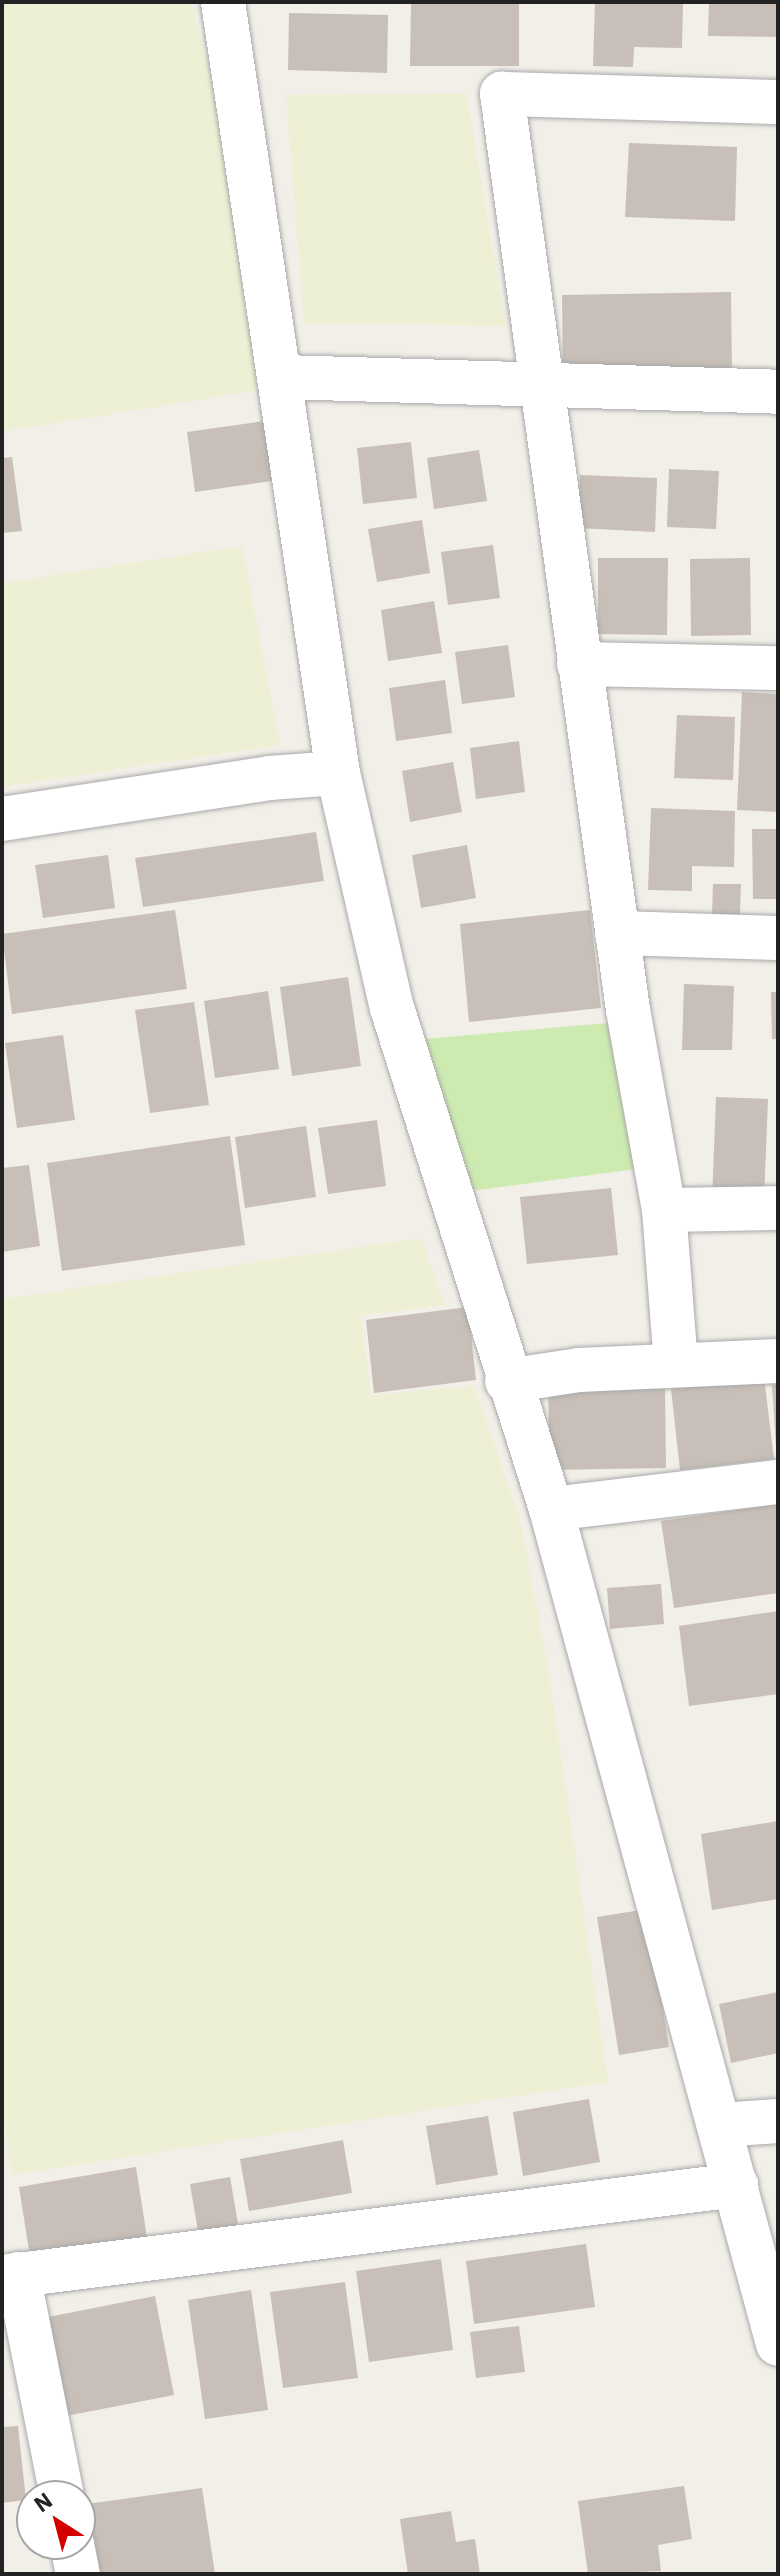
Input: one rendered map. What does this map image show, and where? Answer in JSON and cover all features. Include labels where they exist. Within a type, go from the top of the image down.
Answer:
[{"type":"street","points":[[223,2],[282,377],[338,773],[392,1008],[507,1381],[551,1509],[721,2125],[778,2344]]},
{"type":"street","points":[[676,1365],[664,1210],[617,933],[502,94],[778,102]]},
{"type":"street","points":[[282,377],[778,392]]},
{"type":"street","points":[[579,664],[778,668]]},
{"type":"street","points":[[2,819],[269,778],[338,773]]},
{"type":"street","points":[[617,933],[778,938]]},
{"type":"street","points":[[664,1210],[778,1208]]},
{"type":"street","points":[[507,1381],[676,1365],[778,1361]]},
{"type":"street","points":[[551,1509],[778,1482]]},
{"type":"street","points":[[721,2125],[778,2121]]},
{"type":"street","points":[[58,2480],[10,2275],[736,2185]]},
{"type":"green space","points":[[2,2],[191,2],[238,175],[259,390],[2,432]]},
{"type":"green space","points":[[466,93],[506,326],[304,323],[286,95]]},
{"type":"green space","points":[[242,546],[280,745],[2,787],[2,583]]},
{"type":"green space","points":[[619,1022],[644,1168],[471,1191],[423,1039]]},
{"type":"green space","points":[[421,1238],[445,1305],[361,1315],[371,1395],[474,1386],[521,1522],[549,1673],[608,2082],[12,2175],[2,2105],[2,1299]]},
{"type":"building","points":[[411,2],[519,2],[519,66],[410,66]]},
{"type":"building","points":[[595,2],[683,2],[682,48],[634,47],[633,67],[593,66]]},
{"type":"building","points":[[709,2],[778,2],[778,37],[708,36]]},
{"type":"building","points":[[289,13],[388,15],[387,73],[288,70]]},
{"type":"building","points":[[629,143],[737,147],[735,221],[625,217]]},
{"type":"building","points":[[731,292],[732,376],[563,379],[562,295]]},
{"type":"building","points":[[271,420],[279,480],[195,492],[187,432]]},
{"type":"building","points":[[411,442],[417,498],[363,504],[357,448]]},
{"type":"building","points":[[479,450],[487,501],[434,509],[427,458]]},
{"type":"building","points":[[12,457],[22,531],[2,533],[2,458]]},
{"type":"building","points":[[669,469],[719,471],[716,529],[667,527]]},
{"type":"building","points":[[580,475],[657,478],[655,532],[578,528]]},
{"type":"building","points":[[422,520],[430,573],[377,582],[368,529]]},
{"type":"building","points":[[493,545],[500,598],[448,605],[441,552]]},
{"type":"building","points":[[598,558],[668,558],[667,635],[598,634]]},
{"type":"building","points":[[750,558],[751,635],[691,636],[690,559]]},
{"type":"building","points":[[434,601],[442,653],[388,661],[381,610]]},
{"type":"building","points":[[508,645],[515,697],[462,704],[455,652]]},
{"type":"building","points":[[445,680],[452,733],[396,741],[389,688]]},
{"type":"building","points":[[742,692],[778,694],[778,812],[737,810]]},
{"type":"building","points":[[677,715],[735,717],[733,780],[674,778]]},
{"type":"building","points":[[519,741],[525,792],[476,799],[470,748]]},
{"type":"building","points":[[453,762],[462,812],[410,822],[402,771]]},
{"type":"building","points":[[651,808],[735,811],[734,867],[692,866],[692,891],[648,890]]},
{"type":"building","points":[[752,829],[778,829],[778,899],[753,899]]},
{"type":"building","points":[[316,832],[324,881],[143,907],[135,858]]},
{"type":"building","points":[[467,845],[476,898],[421,908],[412,855]]},
{"type":"building","points":[[108,855],[115,908],[43,918],[35,865]]},
{"type":"building","points":[[713,884],[741,884],[740,915],[712,914]]},
{"type":"building","points":[[175,910],[187,989],[12,1014],[2,934]]},
{"type":"building","points":[[590,910],[601,1008],[469,1022],[460,924]]},
{"type":"building","points":[[348,977],[361,1066],[292,1076],[280,987]]},
{"type":"building","points":[[684,984],[734,986],[732,1050],[682,1050]]},
{"type":"building","points":[[268,991],[279,1069],[215,1078],[204,1001]]},
{"type":"building","points":[[771,992],[778,992],[778,1039],[772,1039]]},
{"type":"building","points":[[194,1002],[209,1105],[150,1113],[135,1010]]},
{"type":"building","points":[[63,1035],[75,1120],[17,1128],[5,1043]]},
{"type":"building","points":[[716,1097],[768,1099],[764,1201],[712,1200]]},
{"type":"building","points":[[377,1120],[386,1186],[328,1194],[318,1128]]},
{"type":"building","points":[[306,1126],[316,1197],[245,1208],[235,1137]]},
{"type":"building","points":[[230,1136],[245,1245],[62,1271],[47,1163]]},
{"type":"building","points":[[29,1165],[40,1246],[2,1252],[2,1168]]},
{"type":"building","points":[[611,1188],[618,1255],[527,1264],[520,1197]]},
{"type":"building","points":[[468,1307],[476,1380],[374,1393],[366,1320]]},
{"type":"building","points":[[763,1369],[774,1459],[680,1470],[670,1380]]},
{"type":"building","points":[[778,1384],[778,1447],[776,1447],[772,1385]]},
{"type":"building","points":[[665,1388],[666,1468],[550,1470],[548,1390]]},
{"type":"building","points":[[778,1504],[778,1593],[674,1608],[661,1521]]},
{"type":"building","points":[[661,1584],[664,1624],[610,1629],[607,1588]]},
{"type":"building","points":[[778,1611],[778,1694],[689,1706],[679,1626]]},
{"type":"building","points":[[778,1821],[778,1899],[712,1910],[701,1834]]},
{"type":"building","points":[[647,1909],[669,2047],[619,2055],[597,1917]]},
{"type":"building","points":[[778,1992],[778,2053],[731,2063],[719,2004]]},
{"type":"building","points":[[589,2099],[600,2162],[523,2176],[513,2112]]},
{"type":"building","points":[[488,2116],[498,2175],[436,2185],[426,2126]]},
{"type":"building","points":[[343,2140],[352,2193],[249,2211],[240,2159]]},
{"type":"building","points":[[136,2167],[148,2244],[31,2263],[19,2187]]},
{"type":"building","points":[[230,2177],[239,2230],[199,2237],[190,2184]]},
{"type":"building","points":[[586,2244],[595,2307],[474,2324],[466,2261]]},
{"type":"building","points":[[441,2259],[453,2350],[369,2362],[356,2271]]},
{"type":"building","points":[[345,2282],[358,2378],[283,2388],[270,2292]]},
{"type":"building","points":[[251,2290],[268,2410],[205,2419],[188,2300]]},
{"type":"building","points":[[155,2296],[174,2395],[61,2417],[43,2318]]},
{"type":"building","points":[[519,2326],[525,2372],[476,2378],[470,2332]]},
{"type":"building","points":[[18,2426],[24,2480],[16,2480],[16,2501],[2,2503],[2,2427]]},
{"type":"building","points":[[684,2486],[692,2539],[658,2545],[661,2571],[588,2574],[578,2501]]},
{"type":"building","points":[[202,2488],[215,2574],[97,2574],[96,2503]]},
{"type":"building","points":[[451,2511],[456,2542],[475,2539],[480,2574],[408,2574],[400,2519]]}]
